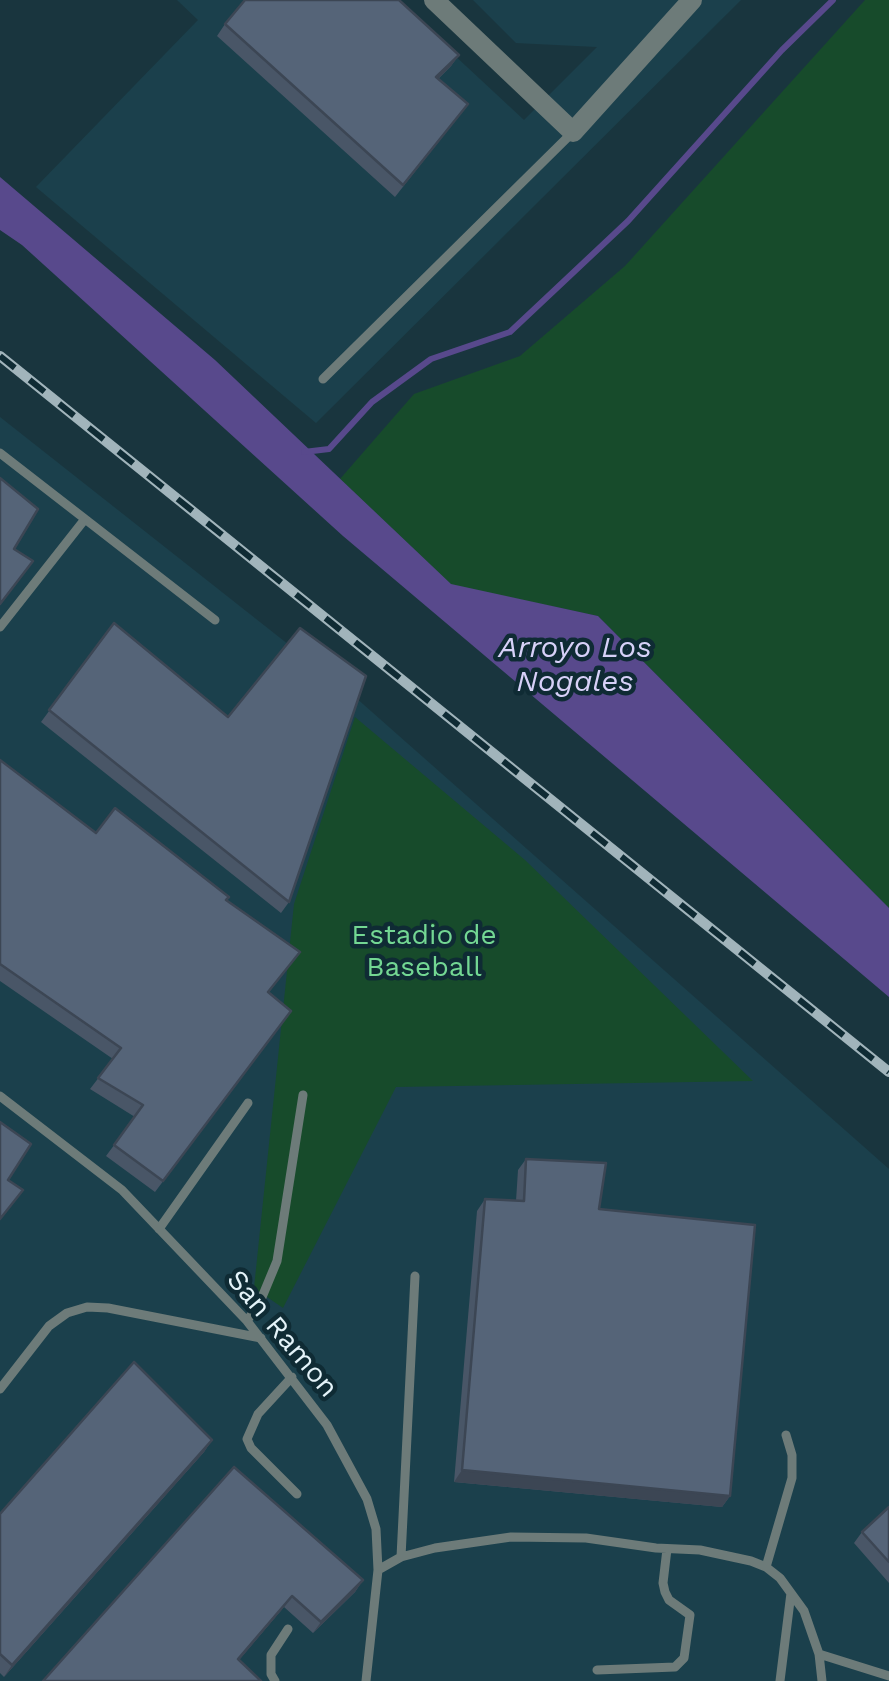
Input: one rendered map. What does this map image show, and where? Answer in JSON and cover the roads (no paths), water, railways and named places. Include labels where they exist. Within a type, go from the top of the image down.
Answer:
[{"type":"street","points":[[434,0],[574,132],[692,0]]},
{"type":"lane","points":[[323,379],[574,132]]},
{"type":"lane","points":[[0,454],[215,620]]},
{"type":"lane","points":[[0,627],[85,519]]},
{"type":"lane","name":"San Ramon","points":[[0,1096],[122,1190],[247,1320],[327,1425],[367,1498],[376,1529],[378,1570],[366,1681]]},
{"type":"lane","points":[[247,1320],[260,1302],[277,1261],[304,1096]]},
{"type":"lane","points":[[159,1229],[248,1103]]},
{"type":"lane","points":[[402,1557],[415,1276]]},
{"type":"lane","points":[[0,1389],[49,1326],[67,1313],[87,1307],[261,1338]]},
{"type":"lane","points":[[292,1377],[258,1414],[248,1439],[251,1448],[297,1494]]},
{"type":"lane","points":[[766,1567],[792,1478],[792,1456],[786,1435]]},
{"type":"lane","points":[[378,1570],[402,1557],[435,1548],[511,1537],[586,1538],[700,1550],[766,1567],[804,1611],[819,1654],[822,1681]]},
{"type":"lane","points":[[597,1670],[675,1667],[684,1658],[690,1615],[669,1600],[662,1583],[668,1549]]},
{"type":"lane","points":[[780,1681],[791,1594]]},
{"type":"lane","points":[[275,1681],[271,1655],[288,1630]]},
{"type":"lane","points":[[819,1654],[889,1676]]},
{"type":"water","name":"Arroyo Los Nogales","points":[[0,177],[215,360],[451,584],[598,616],[889,908],[889,997],[343,536],[22,245],[0,230]]},
{"type":"waterway","points":[[304,452],[329,449],[372,402],[431,359],[510,332],[628,221],[782,50],[833,0]]},
{"type":"railway","points":[[0,356],[889,1072]]},
{"type":"park label","name":"Estadio de Baseball","points":[[424,952]]}]
